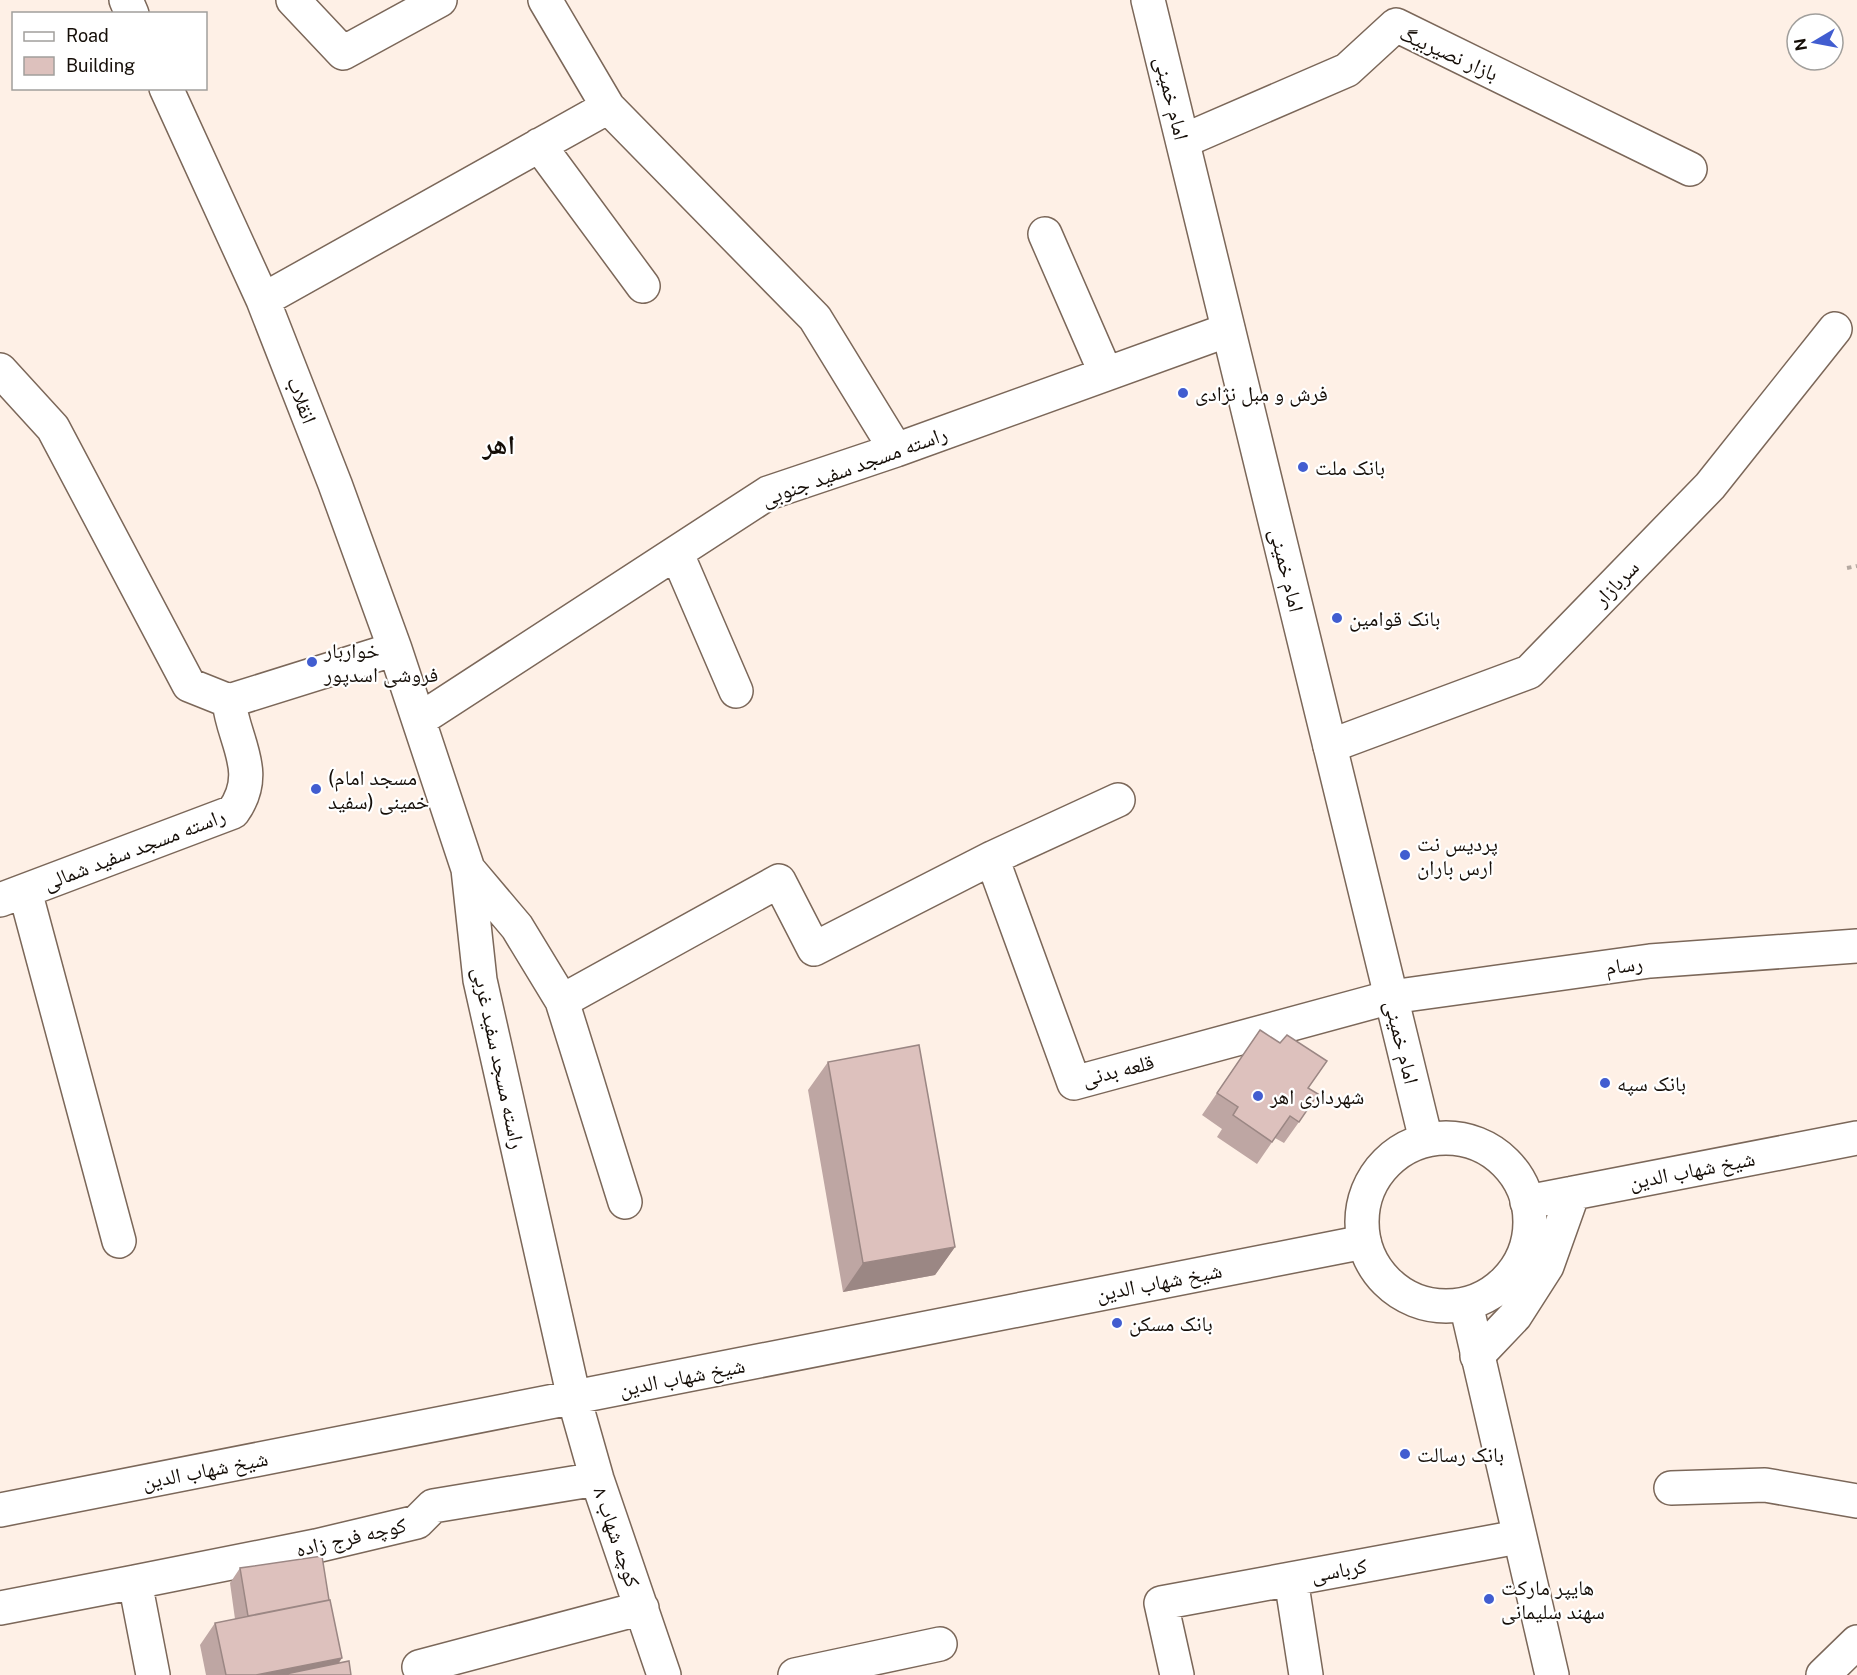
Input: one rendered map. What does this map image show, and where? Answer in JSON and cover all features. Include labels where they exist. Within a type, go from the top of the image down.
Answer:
[{"type":"street","points":[[293,0],[343,53],[440,0]]},
{"type":"street","points":[[545,0],[608,106],[815,318],[896,450]]},
{"type":"street","name":"امام خمینی","points":[[1148,0],[1426,1140]]},
{"type":"street","name":"بازار نصیربیگ","points":[[1183,141],[1347,70],[1396,25],[1690,169]]},
{"type":"street","name":"انقلاب","points":[[167,90],[263,300],[335,484],[418,720]]},
{"type":"street","points":[[263,300],[608,106]]},
{"type":"street","points":[[539,145],[643,286]]},
{"type":"street","points":[[1045,234],[1106,374]]},
{"type":"street","name":"سربازار","points":[[1330,746],[1528,672],[1710,486],[1835,328]]},
{"type":"street","name":"راسته مسجد سفید جنوبی","points":[[418,720],[768,493],[896,450],[1228,330]]},
{"type":"street","points":[[0,370],[53,428],[189,685],[229,700],[395,650]]},
{"type":"street","points":[[677,554],[736,692]]},
{"type":"street","name":"راسته مسجد سفید شمالی","points":[[12,896],[233,812],[240,802],[247,764],[229,700]]},
{"type":"street","name":"راسته مسجد سفید غربی","points":[[418,720],[468,869],[480,980],[574,1398]]},
{"type":"street","points":[[562,1001],[779,881],[814,949],[992,858],[1118,800]]},
{"type":"street","name":"قلعه بدنی","points":[[992,858],[1074,1083],[1391,997]]},
{"type":"street","points":[[468,869],[517,927],[562,1001],[625,1202]]},
{"type":"street","points":[[12,896],[119,1241]]},
{"type":"street","name":"رسام","points":[[1391,997],[1650,962],[1857,946]]},
{"type":"street","points":[[1452,1138],[1478,1144],[1506,1165],[1517,1178],[1527,1202],[1530,1229],[1524,1254],[1509,1277],[1490,1294],[1466,1304],[1439,1306],[1422,1302],[1391,1287],[1374,1266],[1364,1242],[1362,1215],[1368,1190],[1382,1167],[1402,1150],[1426,1140],[1452,1138]]},
{"type":"street","name":"شیخ شهاب الدین","points":[[1527,1202],[1857,1138]]},
{"type":"street","points":[[1477,1356],[1515,1316],[1547,1266],[1573,1194]]},
{"type":"street","name":"شیخ شهاب الدین","points":[[0,1510],[1364,1242]]},
{"type":"street","points":[[1466,1304],[1518,1537],[1552,1675]]},
{"type":"street","name":"کوچه شهاب ۸","points":[[574,1398],[597,1479],[664,1675]]},
{"type":"street","name":"کوچه فرج زاده","points":[[0,1608],[135,1582],[417,1522],[433,1506],[597,1479]]},
{"type":"street","points":[[1671,1488],[1765,1485],[1857,1501]]},
{"type":"street","name":"کرباسی","points":[[1177,1675],[1161,1603],[1518,1537]]},
{"type":"street","points":[[1291,1579],[1306,1675]]},
{"type":"street","points":[[135,1582],[153,1675]]},
{"type":"street","points":[[419,1667],[642,1608]]},
{"type":"street","points":[[1824,1675],[1857,1642]]},
{"type":"street","points":[[795,1675],[939,1644]]},
{"type":"path","points":[[1847,568],[1857,567]]},
{"type":"building","name":"شهرداری اهر","points":[[1260,1030],[1280,1043],[1287,1035],[1327,1061],[1308,1088],[1318,1094],[1299,1122],[1290,1116],[1272,1142],[1233,1115],[1238,1107],[1217,1093]]},
{"type":"building","points":[[919,1045],[955,1247],[863,1263],[828,1062]]},
{"type":"building","points":[[322,1556],[329,1600],[248,1616],[240,1568]]},
{"type":"building","points":[[330,1600],[342,1658],[256,1675],[226,1675],[215,1623]]},
{"type":"building","points":[[349,1661],[351,1675],[281,1675]]},
{"type":"place","name":"فرش و مبل نژادی","points":[[1183,393]]},
{"type":"place","name":"بانک ملت","points":[[1303,467]]},
{"type":"place","name":"بانک قوامین","points":[[1337,618]]},
{"type":"place","name":"خواربار فروشی اسدپور","points":[[312,662]]},
{"type":"place","name":"(مسجد امام خمینی (سفید","points":[[316,789]]},
{"type":"place","name":"پردیس نت ارس باران","points":[[1405,855]]},
{"type":"place","name":"بانک سپه","points":[[1605,1083]]},
{"type":"place","name":"شهرداری اهر","points":[[1258,1096]]},
{"type":"place","name":"بانک مسکن","points":[[1117,1323]]},
{"type":"place","name":"بانک رسالت","points":[[1405,1454]]},
{"type":"place","name":"هایپر مارکت سهند سلیمانی","points":[[1489,1599]]},
{"type":"district","name":"اهر","points":[[499,444]]}]
